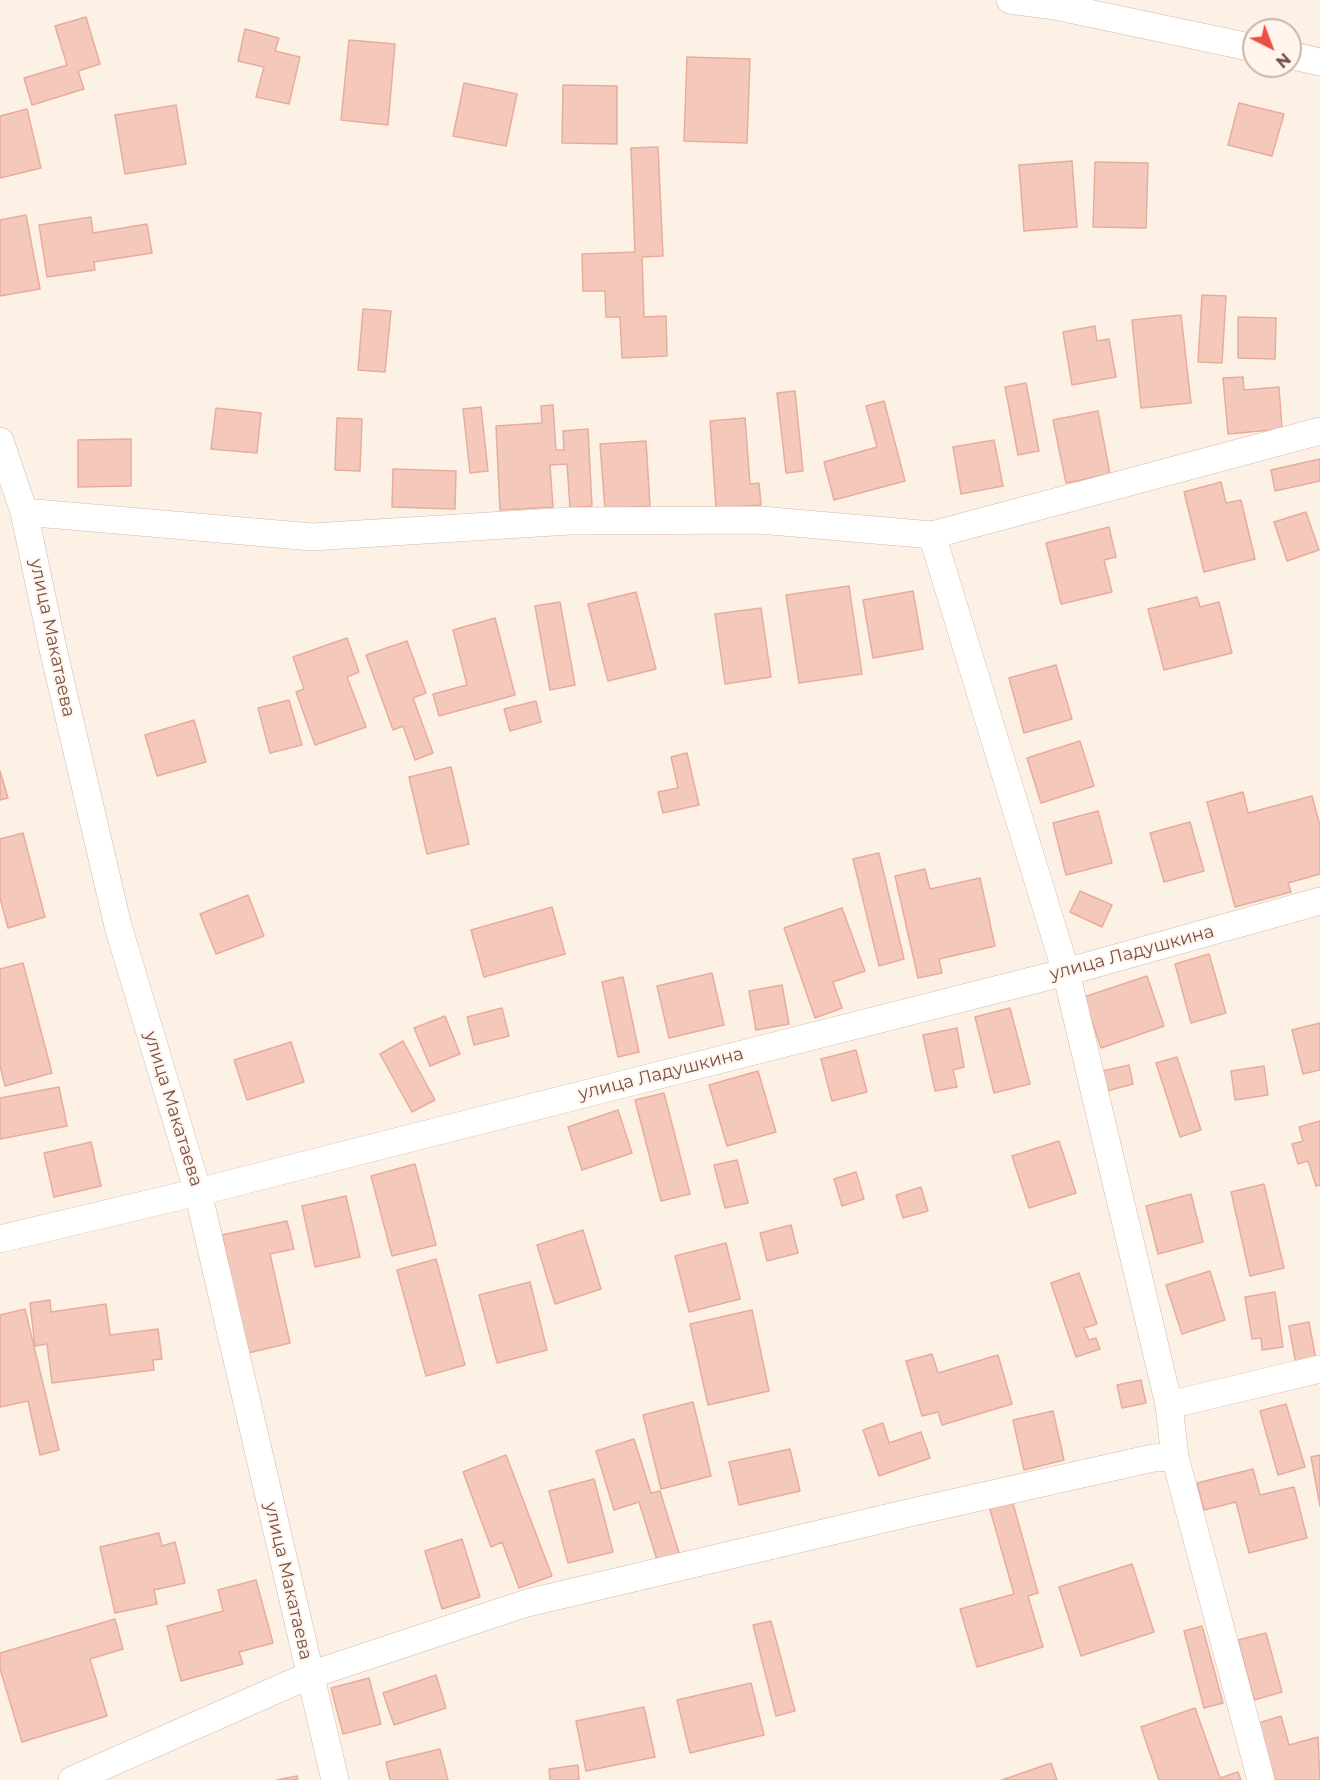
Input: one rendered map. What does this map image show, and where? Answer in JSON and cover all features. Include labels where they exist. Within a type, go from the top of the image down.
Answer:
[{"type":"street","points":[[1010,0],[1055,6],[1242,45]]},
{"type":"street","points":[[1302,58],[1320,62]]},
{"type":"street","points":[[24,512],[312,537],[570,522],[760,520],[932,535],[1320,431]]},
{"type":"street","name":"улица Макатаева","points":[[0,441],[24,512],[53,649],[118,926],[198,1192],[335,1780]]},
{"type":"street","points":[[932,535],[1066,972],[1168,1405],[1175,1457],[1261,1780]]},
{"type":"street","name":"улица Ладушкина","points":[[0,1239],[198,1192],[1066,972],[1320,901]]},
{"type":"street","points":[[1168,1405],[1320,1370]]},
{"type":"street","points":[[72,1780],[310,1675],[527,1603],[917,1511],[1153,1458],[1175,1457]]},
{"type":"building","points":[[86,17],[100,64],[78,71],[84,89],[32,105],[24,78],[67,65],[55,26]]},
{"type":"building","points":[[245,29],[279,38],[275,51],[300,57],[289,104],[256,97],[264,67],[238,61]]},
{"type":"building","points":[[349,40],[395,44],[388,125],[341,120]]},
{"type":"building","points":[[687,57],[750,59],[747,143],[684,141]]},
{"type":"building","points":[[464,83],[517,94],[506,146],[453,136]]},
{"type":"building","points":[[563,85],[617,86],[617,144],[562,143]]},
{"type":"building","points":[[1239,103],[1284,114],[1272,156],[1228,145]]},
{"type":"building","points":[[176,105],[186,164],[125,174],[115,115]]},
{"type":"building","points":[[27,109],[41,168],[0,178],[0,116]]},
{"type":"building","points":[[658,147],[663,256],[642,257],[644,317],[666,316],[667,356],[622,358],[620,317],[606,317],[605,291],[583,291],[582,254],[635,252],[631,148]]},
{"type":"building","points":[[1072,161],[1077,227],[1024,231],[1019,165]]},
{"type":"building","points":[[1095,162],[1148,163],[1146,228],[1093,227]]},
{"type":"building","points":[[26,215],[40,289],[0,296],[0,220]]},
{"type":"building","points":[[91,217],[93,233],[147,224],[152,253],[94,262],[95,270],[47,277],[39,225]]},
{"type":"building","points":[[1202,295],[1226,296],[1222,363],[1198,362]]},
{"type":"building","points":[[363,309],[391,311],[385,372],[358,370]]},
{"type":"building","points":[[1181,315],[1191,403],[1141,408],[1132,320]]},
{"type":"building","points":[[1238,317],[1276,318],[1275,359],[1238,358]]},
{"type":"building","points":[[1095,326],[1097,341],[1109,339],[1116,377],[1072,385],[1063,332]]},
{"type":"building","points":[[1243,377],[1244,390],[1279,387],[1282,429],[1228,434],[1223,378]]},
{"type":"building","points":[[1026,383],[1039,451],[1018,455],[1005,387]]},
{"type":"building","points":[[795,391],[803,471],[786,473],[777,393]]},
{"type":"building","points":[[884,401],[905,481],[834,500],[824,462],[877,447],[866,406]]},
{"type":"building","points":[[553,405],[556,450],[564,450],[563,431],[588,429],[592,506],[570,508],[567,464],[550,465],[553,507],[500,510],[496,426],[542,423],[541,406]]},
{"type":"building","points":[[481,407],[488,471],[470,473],[463,409]]},
{"type":"building","points":[[216,408],[261,413],[257,453],[211,449]]},
{"type":"building","points":[[1098,411],[1110,474],[1066,483],[1053,420]]},
{"type":"building","points":[[337,418],[362,419],[360,471],[335,470]]},
{"type":"building","points":[[745,418],[750,484],[759,483],[761,505],[716,508],[710,421]]},
{"type":"building","points":[[131,439],[131,486],[78,487],[78,440]]},
{"type":"building","points":[[994,440],[1003,486],[961,494],[953,447]]},
{"type":"building","points":[[646,441],[650,506],[605,509],[600,444]]},
{"type":"building","points":[[1320,459],[1320,481],[1275,491],[1271,470]]},
{"type":"building","points":[[393,469],[456,471],[455,509],[392,507]]},
{"type":"building","points":[[1221,482],[1226,503],[1241,500],[1255,559],[1204,572],[1184,492]]},
{"type":"building","points":[[1306,512],[1319,550],[1287,561],[1274,522]]},
{"type":"building","points":[[1109,527],[1116,557],[1104,560],[1112,592],[1061,604],[1046,543]]},
{"type":"building","points":[[849,586],[862,674],[799,683],[786,595]]},
{"type":"building","points":[[913,591],[923,649],[873,658],[863,600]]},
{"type":"building","points":[[636,592],[656,669],[608,681],[588,604]]},
{"type":"building","points":[[1197,597],[1200,607],[1219,602],[1232,653],[1164,670],[1148,609]]},
{"type":"building","points":[[560,602],[575,685],[550,690],[535,606]]},
{"type":"building","points":[[761,608],[771,677],[725,684],[715,614]]},
{"type":"building","points":[[495,618],[515,695],[439,716],[433,694],[467,685],[453,630]]},
{"type":"building","points":[[347,638],[359,672],[347,677],[366,727],[315,745],[296,692],[304,689],[293,657]]},
{"type":"building","points":[[407,641],[426,693],[413,698],[433,753],[415,760],[403,726],[393,730],[366,655]]},
{"type":"building","points":[[1056,665],[1072,719],[1024,733],[1009,678]]},
{"type":"building","points":[[289,700],[302,745],[270,753],[258,708]]},
{"type":"building","points":[[536,701],[541,722],[510,731],[504,709]]},
{"type":"building","points":[[194,720],[206,762],[157,776],[145,735]]},
{"type":"building","points":[[1080,741],[1094,786],[1041,803],[1027,758]]},
{"type":"building","points":[[687,753],[699,805],[663,813],[658,792],[678,788],[671,757]]},
{"type":"building","points":[[451,767],[469,844],[427,854],[409,777]]},
{"type":"building","points":[[0,771],[8,798],[0,800]]},
{"type":"building","points":[[1243,792],[1248,813],[1312,796],[1320,826],[1320,874],[1288,883],[1291,892],[1235,907],[1207,802]]},
{"type":"building","points":[[1098,811],[1112,863],[1066,875],[1053,823]]},
{"type":"building","points":[[1190,822],[1204,871],[1164,882],[1150,833]]},
{"type":"building","points":[[23,833],[45,917],[8,928],[0,898],[0,839]]},
{"type":"building","points":[[879,853],[904,959],[879,966],[853,859]]},
{"type":"building","points":[[925,869],[930,889],[980,878],[995,946],[939,959],[942,973],[918,978],[895,876]]},
{"type":"building","points":[[1080,891],[1112,905],[1102,927],[1070,912]]},
{"type":"building","points":[[248,895],[264,936],[216,954],[200,914]]},
{"type":"building","points":[[552,907],[565,954],[484,977],[471,930]]},
{"type":"building","points":[[842,908],[865,971],[833,982],[842,1008],[815,1018],[784,928]]},
{"type":"building","points":[[1209,954],[1226,1013],[1191,1023],[1175,964]]},
{"type":"building","points":[[23,963],[52,1073],[5,1086],[0,1066],[0,969]]},
{"type":"building","points":[[712,973],[724,1025],[669,1038],[657,986]]},
{"type":"building","points":[[1147,976],[1164,1026],[1101,1048],[1084,997]]},
{"type":"building","points":[[623,977],[639,1052],[618,1057],[602,982]]},
{"type":"building","points":[[782,985],[789,1024],[756,1030],[749,991]]},
{"type":"building","points":[[502,1008],[509,1036],[474,1045],[467,1017]]},
{"type":"building","points":[[1010,1008],[1030,1084],[994,1093],[975,1017]]},
{"type":"building","points":[[445,1016],[460,1054],[430,1066],[414,1028]]},
{"type":"building","points":[[1320,1023],[1320,1070],[1303,1074],[1292,1030]]},
{"type":"building","points":[[957,1028],[964,1067],[953,1070],[957,1087],[935,1091],[923,1035]]},
{"type":"building","points":[[403,1041],[435,1100],[412,1112],[380,1054]]},
{"type":"building","points":[[291,1042],[304,1082],[247,1100],[234,1060]]},
{"type":"building","points":[[856,1050],[867,1092],[832,1101],[821,1059]]},
{"type":"building","points":[[1177,1057],[1201,1130],[1180,1137],[1156,1063]]},
{"type":"building","points":[[1129,1065],[1133,1084],[1103,1092],[1098,1072]]},
{"type":"building","points":[[1264,1066],[1268,1095],[1235,1100],[1231,1071]]},
{"type":"building","points":[[758,1071],[776,1132],[727,1146],[709,1085]]},
{"type":"building","points":[[59,1087],[67,1126],[0,1139],[0,1098]]},
{"type":"building","points":[[664,1093],[690,1194],[661,1201],[635,1100]]},
{"type":"building","points":[[618,1110],[632,1153],[582,1170],[568,1127]]},
{"type":"building","points":[[1320,1121],[1320,1185],[1316,1186],[1308,1161],[1298,1164],[1292,1144],[1303,1141],[1299,1127]]},
{"type":"building","points":[[1059,1141],[1076,1193],[1029,1208],[1012,1156]]},
{"type":"building","points":[[91,1142],[101,1186],[54,1197],[44,1153]]},
{"type":"building","points":[[737,1160],[748,1203],[725,1208],[714,1165]]},
{"type":"building","points":[[415,1164],[436,1245],[392,1256],[371,1176]]},
{"type":"building","points":[[856,1172],[864,1199],[842,1206],[834,1179]]},
{"type":"building","points":[[1264,1184],[1284,1268],[1250,1276],[1231,1192]]},
{"type":"building","points":[[921,1187],[928,1211],[903,1218],[896,1195]]},
{"type":"building","points":[[1191,1194],[1203,1242],[1158,1254],[1146,1206]]},
{"type":"building","points":[[346,1196],[360,1257],[315,1267],[302,1206]]},
{"type":"building","points":[[287,1221],[294,1249],[270,1254],[290,1343],[248,1353],[222,1235]]},
{"type":"building","points":[[791,1225],[798,1253],[767,1261],[760,1233]]},
{"type":"building","points":[[583,1230],[601,1289],[555,1304],[537,1245]]},
{"type":"building","points":[[726,1243],[740,1299],[689,1312],[675,1256]]},
{"type":"building","points":[[436,1259],[465,1365],[426,1376],[397,1270]]},
{"type":"building","points":[[1210,1271],[1225,1320],[1182,1334],[1166,1285]]},
{"type":"building","points":[[1079,1273],[1097,1324],[1084,1328],[1089,1340],[1096,1338],[1100,1349],[1076,1357],[1051,1283]]},
{"type":"building","points":[[530,1282],[547,1350],[497,1363],[479,1295]]},
{"type":"building","points":[[1275,1292],[1283,1347],[1262,1350],[1261,1338],[1252,1339],[1245,1297]]},
{"type":"building","points":[[50,1300],[51,1312],[106,1304],[110,1335],[158,1329],[162,1359],[153,1360],[154,1370],[52,1383],[47,1344],[35,1346],[30,1303]]},
{"type":"building","points":[[25,1309],[59,1450],[40,1455],[28,1401],[0,1407],[0,1315]]},
{"type":"building","points":[[752,1310],[769,1391],[708,1405],[690,1324]]},
{"type":"building","points":[[1309,1322],[1316,1360],[1296,1364],[1289,1326]]},
{"type":"building","points":[[932,1354],[938,1373],[998,1355],[1012,1404],[942,1425],[938,1412],[922,1416],[906,1361]]},
{"type":"building","points":[[1141,1380],[1146,1403],[1122,1408],[1117,1385]]},
{"type":"building","points":[[693,1402],[711,1476],[661,1489],[643,1415]]},
{"type":"building","points":[[1286,1404],[1305,1467],[1278,1475],[1260,1411]]},
{"type":"building","points":[[1053,1411],[1064,1460],[1024,1470],[1013,1420]]},
{"type":"building","points":[[883,1423],[889,1443],[921,1432],[930,1458],[879,1476],[863,1430]]},
{"type":"building","points":[[634,1439],[651,1493],[660,1491],[679,1553],[657,1560],[639,1502],[614,1510],[596,1451]]},
{"type":"building","points":[[790,1449],[800,1491],[739,1505],[729,1462]]},
{"type":"building","points":[[506,1455],[552,1576],[519,1588],[502,1542],[491,1547],[463,1472]]},
{"type":"building","points":[[1320,1455],[1320,1506],[1311,1457]]},
{"type":"building","points":[[1253,1469],[1260,1495],[1294,1487],[1307,1538],[1249,1553],[1236,1502],[1204,1510],[1197,1483]]},
{"type":"building","points":[[594,1479],[613,1552],[568,1563],[549,1491]]},
{"type":"building","points":[[1012,1500],[1038,1593],[1028,1596],[1043,1647],[977,1667],[960,1609],[1014,1594],[989,1506]]},
{"type":"building","points":[[159,1533],[162,1546],[175,1542],[185,1583],[154,1590],[157,1604],[115,1613],[100,1547]]},
{"type":"building","points":[[462,1539],[480,1597],[442,1609],[425,1551]]},
{"type":"building","points":[[1132,1564],[1154,1632],[1081,1656],[1059,1587]]},
{"type":"building","points":[[256,1580],[273,1643],[239,1652],[243,1664],[181,1681],[167,1626],[223,1611],[218,1590]]},
{"type":"building","points":[[115,1619],[123,1649],[90,1659],[107,1716],[22,1742],[0,1669],[0,1653]]},
{"type":"building","points":[[771,1621],[795,1711],[776,1716],[753,1625]]},
{"type":"building","points":[[1202,1626],[1223,1703],[1204,1708],[1184,1631]]},
{"type":"building","points":[[1266,1633],[1282,1692],[1254,1700],[1238,1640]]},
{"type":"building","points":[[436,1675],[446,1708],[394,1725],[383,1693]]},
{"type":"building","points":[[369,1678],[381,1724],[343,1734],[331,1688]]},
{"type":"building","points":[[751,1683],[764,1735],[690,1753],[677,1700]]},
{"type":"building","points":[[644,1707],[655,1757],[586,1771],[576,1721]]},
{"type":"building","points":[[1195,1708],[1220,1778],[1238,1772],[1241,1780],[1159,1780],[1141,1727]]},
{"type":"building","points":[[1281,1716],[1289,1745],[1318,1737],[1320,1780],[1275,1780],[1259,1723]]},
{"type":"building","points":[[440,1749],[448,1780],[390,1780],[386,1762]]},
{"type":"building","points":[[1051,1763],[1057,1780],[1002,1780]]},
{"type":"building","points":[[578,1765],[579,1780],[550,1780],[549,1769]]},
{"type":"building","points":[[297,1776],[298,1780],[277,1780]]}]
